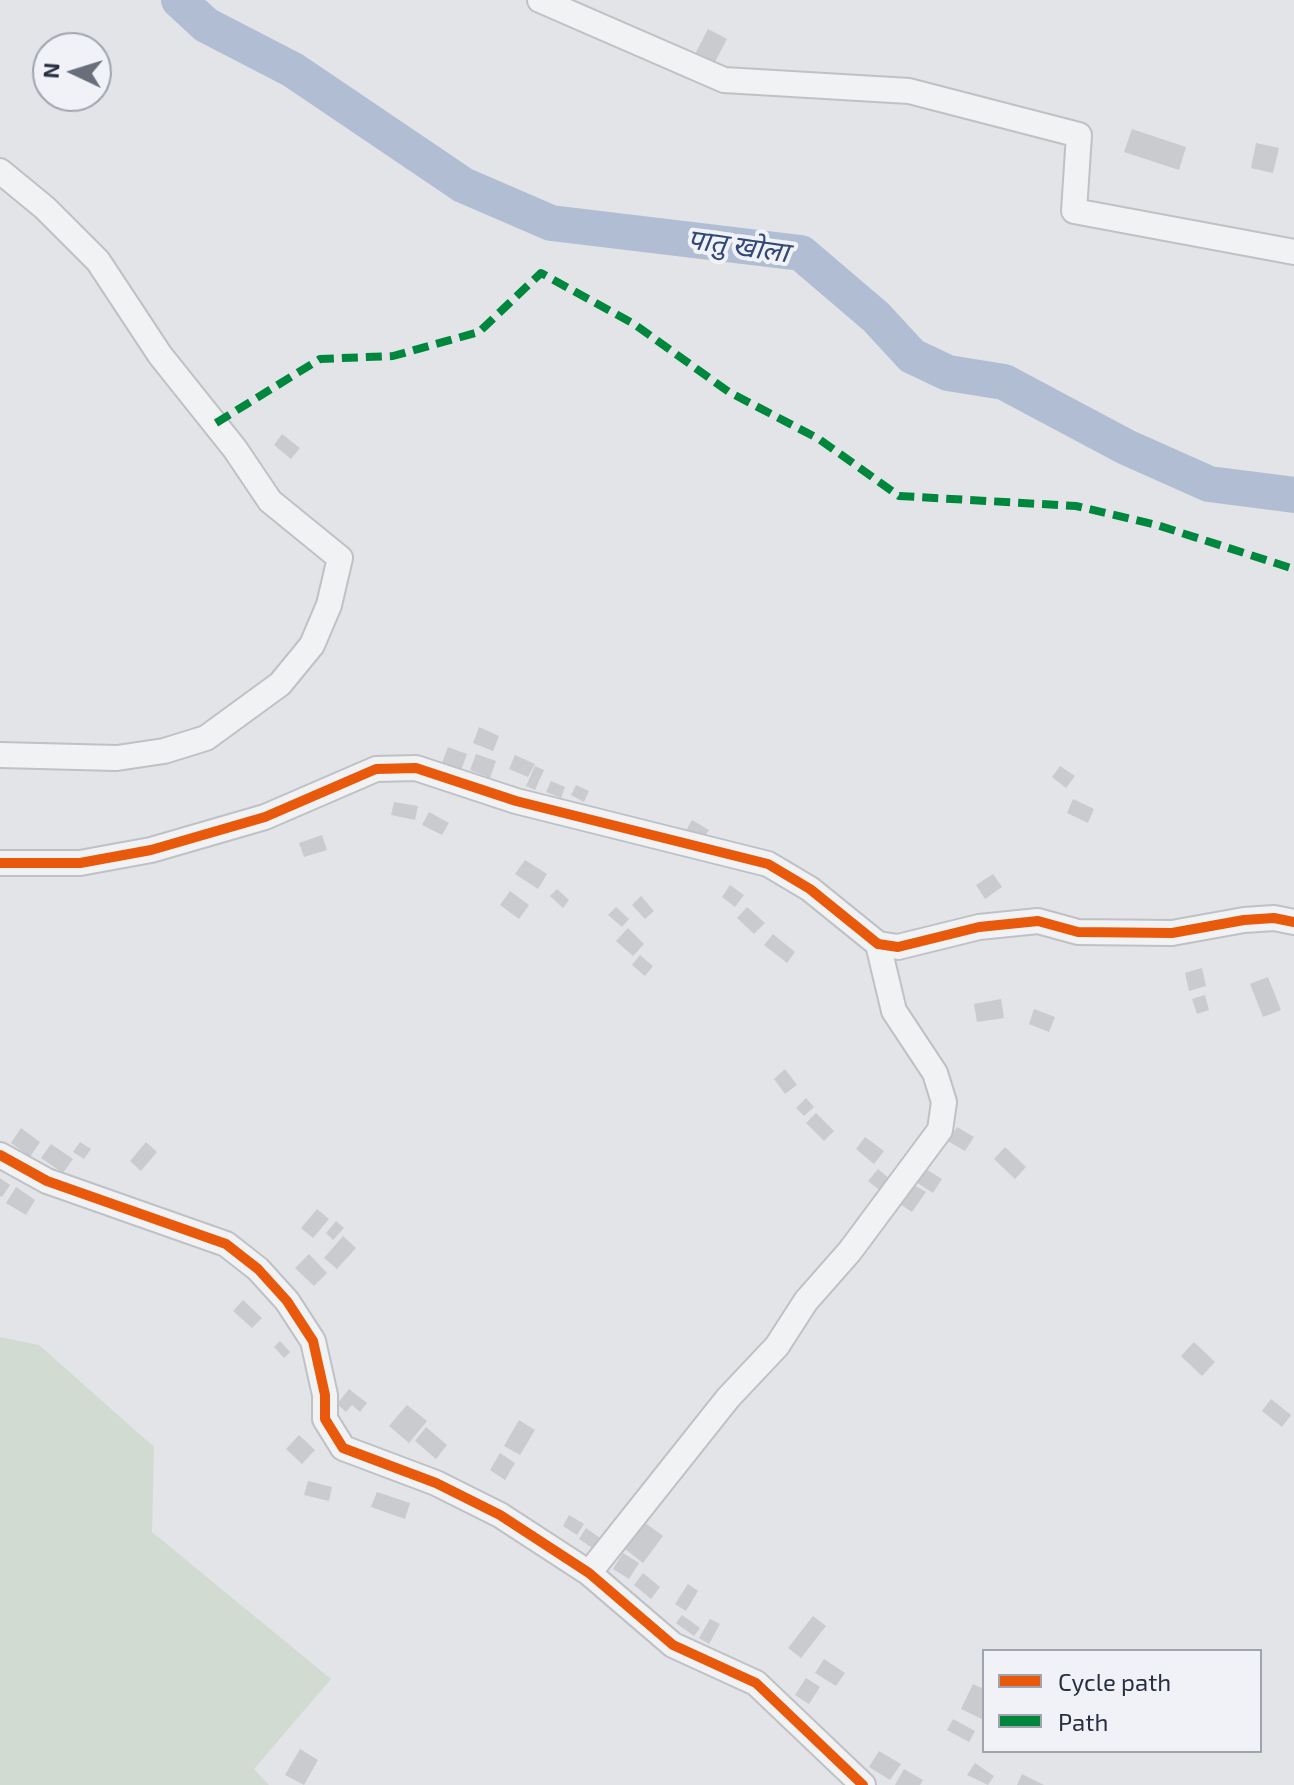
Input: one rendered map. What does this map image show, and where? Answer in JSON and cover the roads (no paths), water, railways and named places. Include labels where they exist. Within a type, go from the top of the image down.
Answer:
[{"type":"street","points":[[540,0],[724,80],[909,91],[1079,135],[1074,211],[1294,252]]},
{"type":"street","points":[[0,171],[45,208],[98,261],[160,355],[229,441],[270,501],[340,558],[329,605],[312,645],[280,684],[206,738],[164,751],[117,758],[0,755]]},
{"type":"street","points":[[0,863],[80,863],[151,850],[265,817],[376,769],[416,768],[516,801],[768,864],[810,889],[878,944],[898,947],[1014,922],[1038,921],[1078,932],[1156,933],[1244,920],[1274,918],[1294,922]]},
{"type":"street","points":[[589,1573],[728,1398],[777,1346],[806,1301],[850,1251],[940,1130],[944,1102],[935,1073],[894,1011],[878,944]]},
{"type":"street","points":[[0,1155],[47,1181],[226,1244],[258,1269],[287,1301],[313,1341],[325,1395],[325,1419],[343,1448],[436,1483],[500,1515],[589,1573],[673,1645],[756,1683],[863,1785]]},
{"type":"waterway","name":"पातु खोला","points":[[179,0],[206,25],[293,70],[463,185],[551,223],[801,253],[876,317],[912,356],[948,373],[1004,382],[1126,447],[1209,484],[1294,495]]}]
